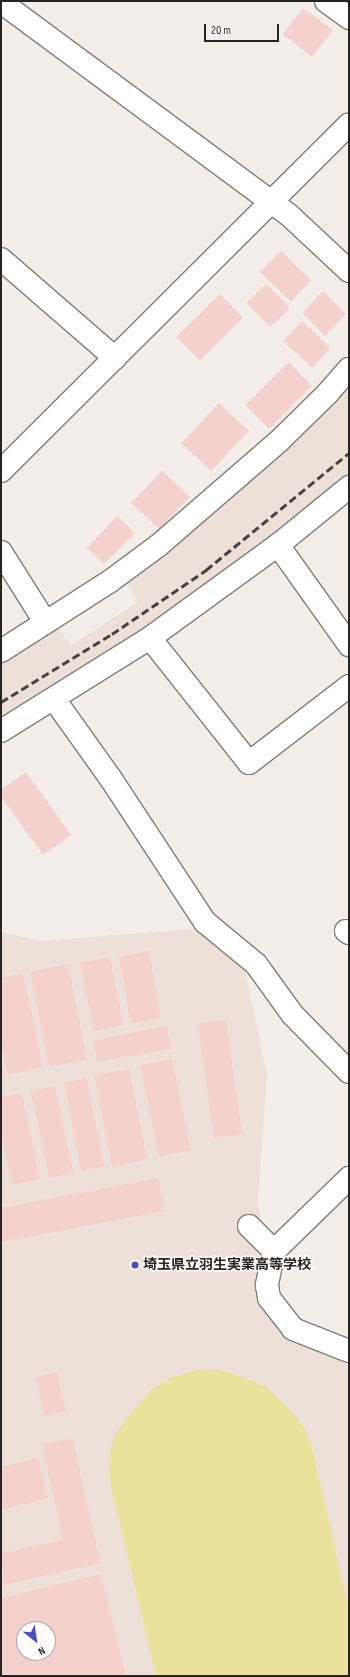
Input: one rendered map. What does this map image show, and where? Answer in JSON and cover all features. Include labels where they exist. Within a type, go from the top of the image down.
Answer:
[{"type":"street","points":[[326,1],[349,18]]},
{"type":"street","points":[[1,2],[272,202],[349,271]]},
{"type":"street","points":[[1,471],[349,124]]},
{"type":"street","points":[[1,259],[116,358]]},
{"type":"street","points":[[1,650],[109,582],[204,509],[289,431],[349,369]]},
{"type":"street","points":[[1,731],[150,638],[278,545],[349,487]]},
{"type":"street","points":[[278,545],[349,645]]},
{"type":"street","points":[[1,552],[45,622]]},
{"type":"street","points":[[150,638],[248,763],[349,686]]},
{"type":"street","points":[[54,699],[111,779],[205,922],[256,964],[292,1014],[349,1072]]},
{"type":"street","points":[[349,1178],[274,1251],[267,1285],[269,1298],[293,1329],[349,1351]]},
{"type":"street","points":[[249,1226],[274,1251]]},
{"type":"shaded area","points":[[349,387],[349,472],[227,571],[153,623],[1,719],[1,664],[58,628],[71,645],[138,602],[126,582],[215,509]]},
{"type":"shaded area","name":"埼玉県立羽生実業高等学校","points":[[190,929],[242,956],[267,1075],[258,1202],[281,1328],[349,1366],[349,1676],[1,1676],[1,932],[42,941]]},
{"type":"shaded area","points":[[217,1369],[251,1380],[267,1388],[294,1414],[304,1428],[312,1447],[349,1610],[349,1676],[156,1676],[111,1487],[109,1466],[111,1445],[119,1428],[150,1391],[172,1377],[197,1370]]},
{"type":"building","points":[[303,8],[333,30],[312,57],[283,34]]},
{"type":"building","points":[[281,251],[311,280],[291,302],[260,272]]},
{"type":"building","points":[[266,284],[290,308],[270,327],[246,303]]},
{"type":"building","points":[[323,291],[346,314],[325,336],[302,313]]},
{"type":"building","points":[[220,294],[243,318],[200,361],[176,337]]},
{"type":"building","points":[[302,321],[330,348],[312,368],[283,341]]},
{"type":"building","points":[[289,362],[312,386],[269,429],[245,405]]},
{"type":"building","points":[[219,403],[249,431],[211,471],[181,443]]},
{"type":"building","points":[[162,471],[190,497],[159,529],[131,503]]},
{"type":"building","points":[[117,516],[135,533],[104,564],[87,548]]},
{"type":"building","points":[[26,772],[71,835],[43,855],[1,797],[1,790]]},
{"type":"building","points":[[149,951],[161,1018],[131,1023],[119,957]]},
{"type":"building","points":[[110,957],[123,1025],[94,1031],[80,963]]},
{"type":"building","points":[[68,964],[87,1060],[49,1067],[30,972]]},
{"type":"building","points":[[23,973],[43,1067],[8,1075],[1,1041],[1,978]]},
{"type":"building","points":[[226,1020],[242,1134],[214,1138],[198,1023]]},
{"type":"building","points":[[167,1026],[171,1049],[97,1062],[93,1040]]},
{"type":"building","points":[[172,1059],[191,1150],[159,1157],[140,1065]]},
{"type":"building","points":[[129,1069],[147,1159],[112,1167],[94,1075]]},
{"type":"building","points":[[87,1078],[104,1167],[81,1171],[64,1083]]},
{"type":"building","points":[[55,1086],[73,1173],[49,1178],[31,1091]]},
{"type":"building","points":[[22,1093],[40,1179],[12,1185],[1,1134],[1,1097]]},
{"type":"building","points":[[158,1178],[164,1211],[1,1242],[1,1208]]},
{"type":"building","points":[[57,1372],[66,1411],[44,1416],[36,1377]]},
{"type":"building","points":[[73,1439],[100,1563],[4,1585],[1,1553],[63,1540],[42,1444]]},
{"type":"building","points":[[38,1458],[48,1498],[1,1510],[1,1467]]},
{"type":"building","points":[[101,1574],[126,1676],[1,1676],[1,1598]]},
{"type":"railway","points":[[1,702],[112,634],[206,570],[349,453]]},
{"type":"place","name":"埼玉県立羽生実業高等学校","points":[[135,1265]]}]
